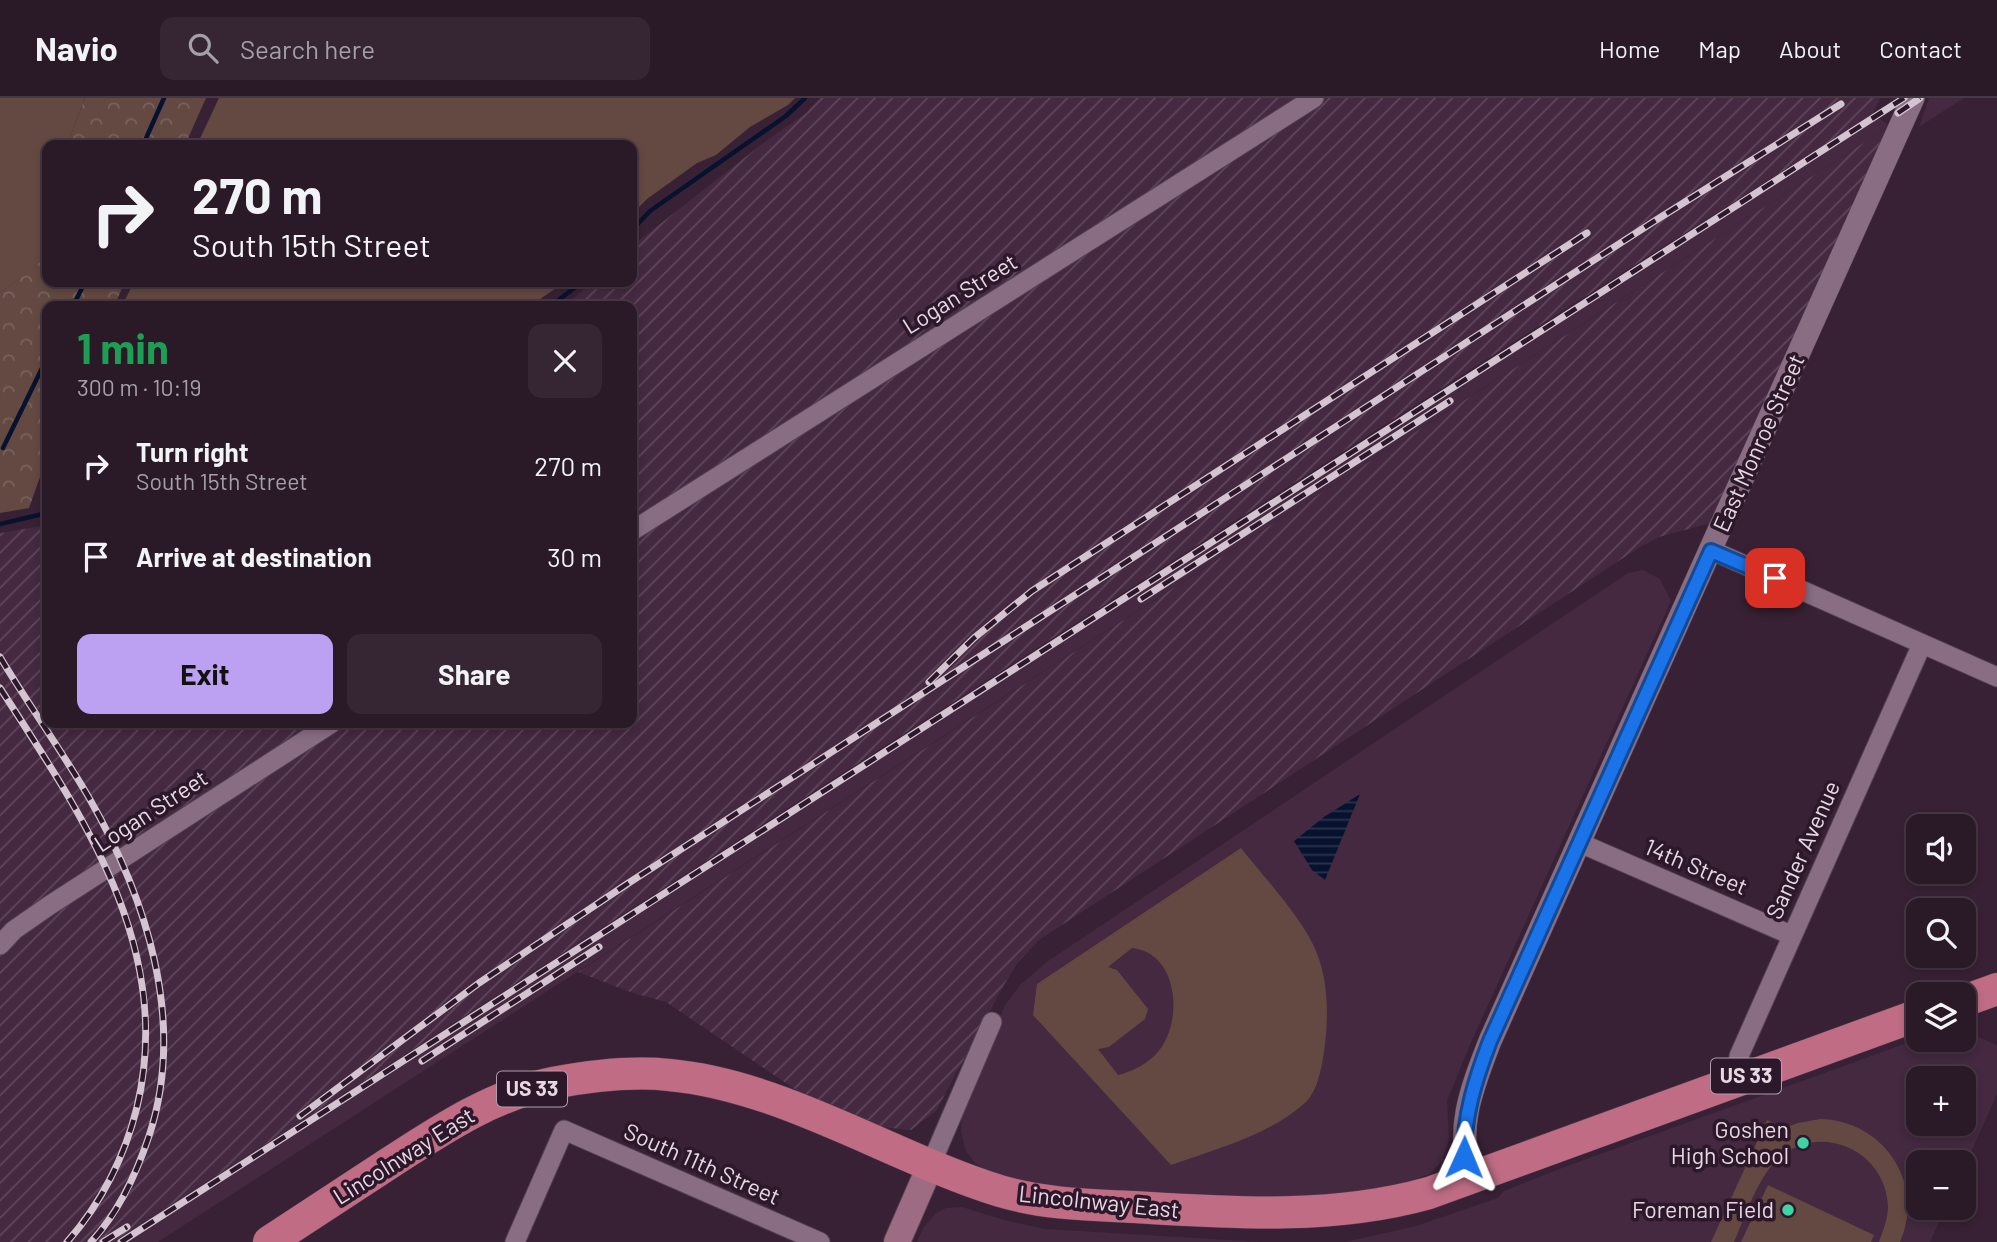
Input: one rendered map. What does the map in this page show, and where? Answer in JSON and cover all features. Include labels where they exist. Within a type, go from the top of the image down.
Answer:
[{"type":"highway","points":[[1976,997],[1997,989]]},
{"type":"highway","name":"Lincolnway East","points":[[269,1242],[438,1132],[482,1107],[551,1083],[609,1075],[669,1074],[729,1086],[766,1097],[982,1185],[1028,1197],[1083,1204],[1198,1211],[1293,1212],[1371,1207],[1418,1196],[1906,1019]]},
{"type":"main road","points":[[897,1242],[930,1164]]},
{"type":"street","name":"Logan Street","points":[[637,528],[1314,98]]},
{"type":"street","name":"East Monroe Street","points":[[1471,1178],[1464,1157],[1464,1130],[1474,1083],[1490,1041],[1913,98]]},
{"type":"street","points":[[1711,551],[1997,677]]},
{"type":"street","name":"Sander Avenue","points":[[1737,1080],[1739,1056],[1922,644]]},
{"type":"street","name":"Logan Street","points":[[0,945],[15,930],[50,905],[324,728]]},
{"type":"street","name":"14th Street","points":[[1580,843],[1791,935]]},
{"type":"street","points":[[930,1164],[992,1022]]},
{"type":"street","name":"South 11th Street","points":[[515,1242],[564,1130],[820,1242]]},
{"type":"shaded area","points":[[820,98],[1880,98],[1873,114],[113,1242],[0,1242],[0,533],[42,526],[42,728],[637,728],[637,301],[571,301],[586,287],[637,287],[637,242],[766,141],[805,114]]},
{"type":"shaded area","points":[[1929,98],[1964,98],[1919,127]]},
{"type":"shaded area","points":[[1873,114],[1890,126],[158,1242],[113,1242]]},
{"type":"shaded area","points":[[1890,126],[1711,523],[1659,537],[1640,547],[1039,940],[1017,964],[1004,985],[936,1111],[911,1130],[881,1127],[811,1100],[666,1002],[633,993],[578,972]]},
{"type":"shaded area","points":[[1643,570],[1660,579],[1671,601],[1469,1047],[1447,1101],[1449,1139],[1443,1160],[1431,1173],[1400,1186],[1298,1201],[1075,1189],[1011,1180],[987,1172],[975,1163],[966,1151],[961,1132],[962,1107],[1005,1005],[1021,984],[1048,961],[1628,573]]},
{"type":"shaded area","name":"Goshen High School","points":[[1976,1036],[1997,1045],[1997,1094],[1972,1150],[1906,1150],[1906,1220],[1940,1220],[1930,1242],[1345,1242],[1416,1226],[1498,1198],[1504,1191],[1906,1043],[1906,1052],[1976,1052]]},
{"type":"shaded area","points":[[962,1207],[1046,1229],[1261,1242],[917,1242],[923,1228],[935,1214],[946,1208]]},
{"type":"green space","points":[[0,98],[85,98],[69,140],[42,140],[42,262],[0,293]]},
{"type":"green space","points":[[85,98],[206,98],[187,140],[69,140]]},
{"type":"green space","points":[[219,98],[795,98],[750,127],[716,155],[697,163],[637,209],[637,140],[199,140]]},
{"type":"green space","points":[[42,261],[42,287],[123,287],[116,301],[42,301],[42,471],[29,508],[0,513],[0,293]]},
{"type":"green space","points":[[132,287],[558,287],[537,301],[124,301]]},
{"type":"green space","points":[[1241,848],[1297,918],[1320,962],[1325,984],[1327,1018],[1323,1058],[1316,1086],[1306,1102],[1276,1124],[1242,1140],[1171,1165],[1033,1015],[1037,984]],"holes":[[[1132,948],[1148,953],[1160,963],[1168,976],[1173,992],[1171,1026],[1165,1041],[1152,1058],[1139,1067],[1118,1075],[1098,1049],[1109,1047],[1145,1019],[1148,1009],[1117,970],[1108,967]]]},
{"type":"green space","points":[[1820,1119],[1843,1122],[1863,1130],[1880,1143],[1903,1177],[1907,1220],[1900,1242],[1879,1242],[1888,1206],[1884,1187],[1876,1170],[1864,1157],[1849,1148],[1831,1142],[1813,1142],[1796,1147],[1771,1166],[1753,1197],[1734,1242],[1711,1242],[1767,1120],[1784,1128]]},
{"type":"green space","name":"Foreman Field","points":[[1768,1185],[1874,1235],[1871,1242],[1741,1242]]},
{"type":"water","points":[[1360,794],[1325,880],[1312,870],[1294,841],[1324,817]]},
{"type":"waterway","points":[[145,140],[164,98]]},
{"type":"waterway","points":[[637,225],[650,211],[786,116],[805,98]]},
{"type":"waterway","points":[[76,301],[82,287]]},
{"type":"waterway","points":[[557,301],[576,287]]},
{"type":"waterway","points":[[3,448],[42,368]]},
{"type":"waterway","points":[[0,524],[42,514]]},
{"type":"railway","points":[[121,1242],[1904,98]]},
{"type":"railway","points":[[1898,113],[1920,98]]},
{"type":"railway","points":[[300,1116],[479,983],[627,884],[1653,222],[1841,104]]},
{"type":"railway","points":[[929,682],[974,638],[1032,591],[1587,233]]},
{"type":"railway","points":[[1141,599],[1450,401]]},
{"type":"railway","points":[[0,657],[42,723]]},
{"type":"railway","points":[[0,688],[61,785],[114,886],[132,938],[143,992],[145,1049],[132,1125],[119,1161],[101,1196],[67,1242]]},
{"type":"railway","points":[[45,728],[88,796],[127,876],[143,918],[162,1005],[164,1049],[160,1093],[149,1136],[126,1192],[91,1242]]},
{"type":"railway","points":[[422,1061],[599,947]]},
{"type":"railway","points":[[103,1242],[127,1227]]},
{"type":"place","name":"Goshen High School","points":[[1803,1143]]},
{"type":"place","name":"Foreman Field","points":[[1788,1210]]},
{"type":"route","points":[[1464,1157],[1464,1130],[1468,1107],[1490,1041],[1711,551],[1775,578]]}]
